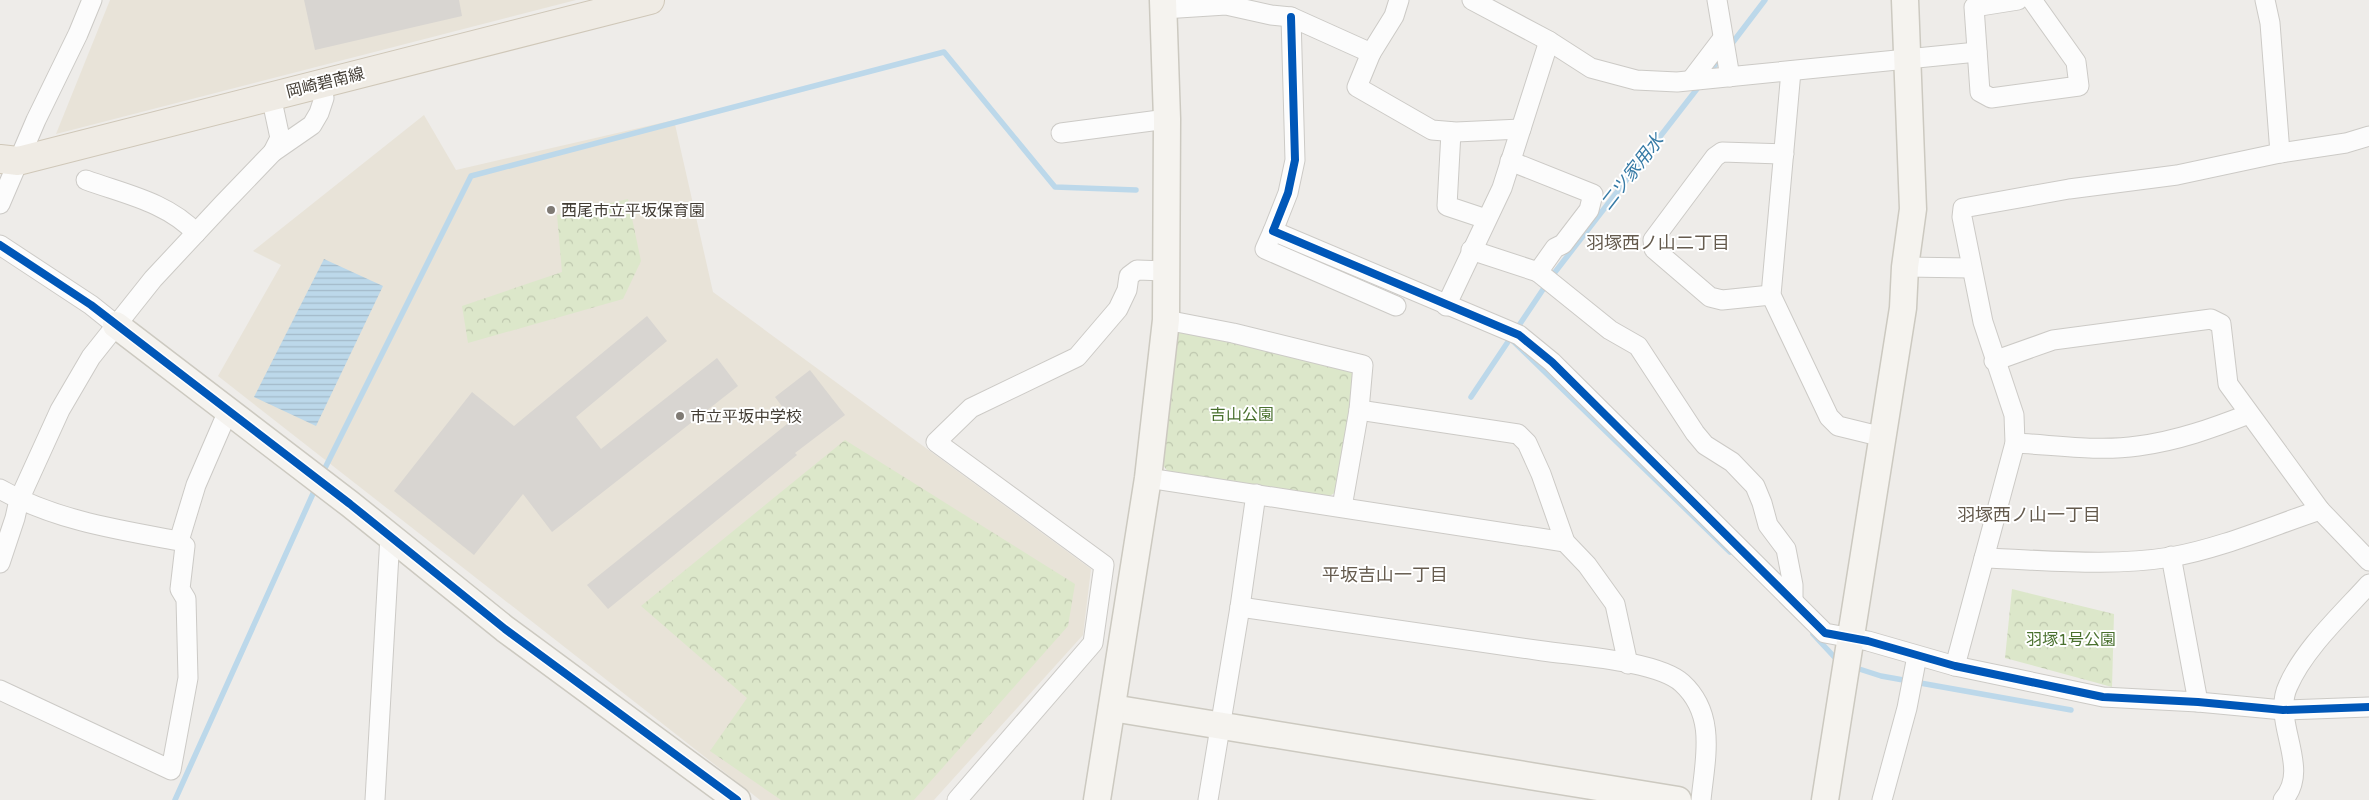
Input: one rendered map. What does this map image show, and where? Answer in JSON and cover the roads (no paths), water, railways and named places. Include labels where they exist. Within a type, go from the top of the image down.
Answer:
[{"type":"main road","name":"岡崎碧南線","points":[[9,160],[320,84],[650,0]]},
{"type":"street","points":[[0,204],[9,160],[36,120],[78,34],[92,0]]},
{"type":"street","points":[[1398,0],[1394,16],[1371,53],[1358,87],[1432,130],[1451,132],[1521,129]]},
{"type":"street","points":[[1717,0],[1730,77]]},
{"type":"street","points":[[1825,800],[1903,308],[1905,267],[1913,209],[1905,0]]},
{"type":"street","points":[[2018,0],[1974,7],[1980,92],[1990,98],[2078,86],[2076,62],[2032,0]]},
{"type":"street","points":[[2265,0],[2270,23],[2280,153]]},
{"type":"street","points":[[1483,2],[1518,26],[1549,41],[1591,68],[1636,80],[1691,80],[1730,77],[1976,52]]},
{"type":"street","points":[[1097,800],[1148,478],[1166,320],[1166,119],[1163,5],[1226,4],[1271,15],[1290,17],[1371,53]]},
{"type":"street","points":[[1290,17],[1294,86],[1295,160],[1288,193],[1271,236],[1388,293],[1446,306],[1519,335],[1552,362],[1825,633],[1868,641],[1955,666],[2103,697],[2198,702],[2283,710],[2369,707]]},
{"type":"street","points":[[1691,80],[1723,38]]},
{"type":"street","points":[[1446,306],[1502,188],[1549,41]]},
{"type":"street","points":[[1791,71],[1771,295],[1829,417],[1838,426],[1883,437]]},
{"type":"street","points":[[0,563],[15,518],[18,500],[65,402],[91,357],[153,279],[273,152],[312,125],[320,113],[324,98],[320,84]]},
{"type":"street","points":[[271,96],[280,138],[273,152]]},
{"type":"street","points":[[1061,133],[1166,119]]},
{"type":"street","points":[[1451,132],[1447,206],[1486,219]]},
{"type":"street","points":[[1955,666],[2015,443],[2014,416],[1994,361],[1972,268],[1962,217],[1963,208],[2069,189],[2177,175],[2280,153],[2346,143],[2369,136]]},
{"type":"street","points":[[1771,295],[1722,300],[1710,297],[1654,249],[1653,240],[1715,157],[1722,152],[1784,154]]},
{"type":"street","points":[[1510,161],[1593,194],[1589,210],[1564,244],[1555,248],[1538,272]]},
{"type":"street","points":[[86,180],[160,206],[175,214],[196,233]]},
{"type":"street","points":[[0,245],[91,305],[350,504],[511,634],[737,800]]},
{"type":"street","points":[[1471,250],[1538,272],[1610,330],[1638,346],[1695,433],[1705,445],[1732,462],[1755,486],[1768,525],[1786,549],[1793,585],[1793,601]]},
{"type":"street","points":[[1905,267],[1972,268]]},
{"type":"street","points":[[957,800],[1093,642],[1104,565],[936,442],[970,408],[1077,358],[1118,309],[1128,290],[1129,276],[1137,270],[1166,271]]},
{"type":"street","points":[[1994,361],[2053,340],[2211,318],[2221,324],[2228,384],[2320,510],[2369,561]]},
{"type":"street","points":[[1166,320],[1234,333],[1363,365],[1359,410],[1342,506]]},
{"type":"street","points":[[1359,410],[1518,434],[1527,443],[1565,542],[1587,564],[1615,604],[1628,664]]},
{"type":"street","points":[[179,542],[196,485],[228,411]]},
{"type":"street","points":[[2015,443],[2114,448],[2138,446],[2188,437],[2249,414]]},
{"type":"street","points":[[1148,478],[1342,506],[1565,542]]},
{"type":"street","points":[[0,489],[18,500],[99,526],[179,542],[185,546],[180,589],[186,600],[188,678],[172,770],[0,690]]},
{"type":"street","points":[[1208,800],[1240,607],[1256,494]]},
{"type":"street","points":[[1984,558],[2113,563],[2172,556],[2201,549],[2320,510]]},
{"type":"street","points":[[374,800],[390,536]]},
{"type":"street","points":[[2172,556],[2198,702]]},
{"type":"street","points":[[2282,800],[2291,791],[2293,780],[2292,754],[2283,710],[2287,686],[2318,640],[2369,584]]},
{"type":"street","points":[[1240,607],[1628,664],[1667,672],[1682,683],[1694,698],[1708,735],[1701,800]]},
{"type":"street","points":[[1882,800],[1907,708],[1917,656]]},
{"type":"street","points":[[1112,708],[1220,727],[1386,751],[1678,800]]},
{"type":"water","points":[[324,259],[383,286],[316,426],[254,397]]},
{"type":"waterway","name":"二ツ家用水","points":[[1730,46],[1765,0]]},
{"type":"waterway","points":[[322,474],[471,176],[944,52],[1055,187],[1136,190]]},
{"type":"waterway","name":"二ツ家用水","points":[[1708,74],[1723,55]]},
{"type":"waterway","name":"二ツ家用水","points":[[1471,397],[1552,276],[1700,85]]},
{"type":"waterway","points":[[1513,341],[1730,552]]},
{"type":"waterway","points":[[175,800],[316,487]]},
{"type":"waterway","points":[[1813,634],[1839,662]]},
{"type":"waterway","points":[[1853,667],[1881,676],[2071,710]]},
{"type":"place","name":"西尾市立平坂保育園","points":[[551,210]]},
{"type":"place","name":"市立平坂中学校","points":[[680,416]]},
{"type":"district","name":"羽塚西ノ山二丁目","points":[[1658,243]]},
{"type":"district","name":"羽塚西ノ山一丁目","points":[[2029,515]]},
{"type":"district","name":"平坂吉山一丁目","points":[[1385,575]]},
{"type":"park label","name":"吉山公園","points":[[1242,414]]},
{"type":"park label","name":"羽塚1号公園","points":[[2071,639]]}]
